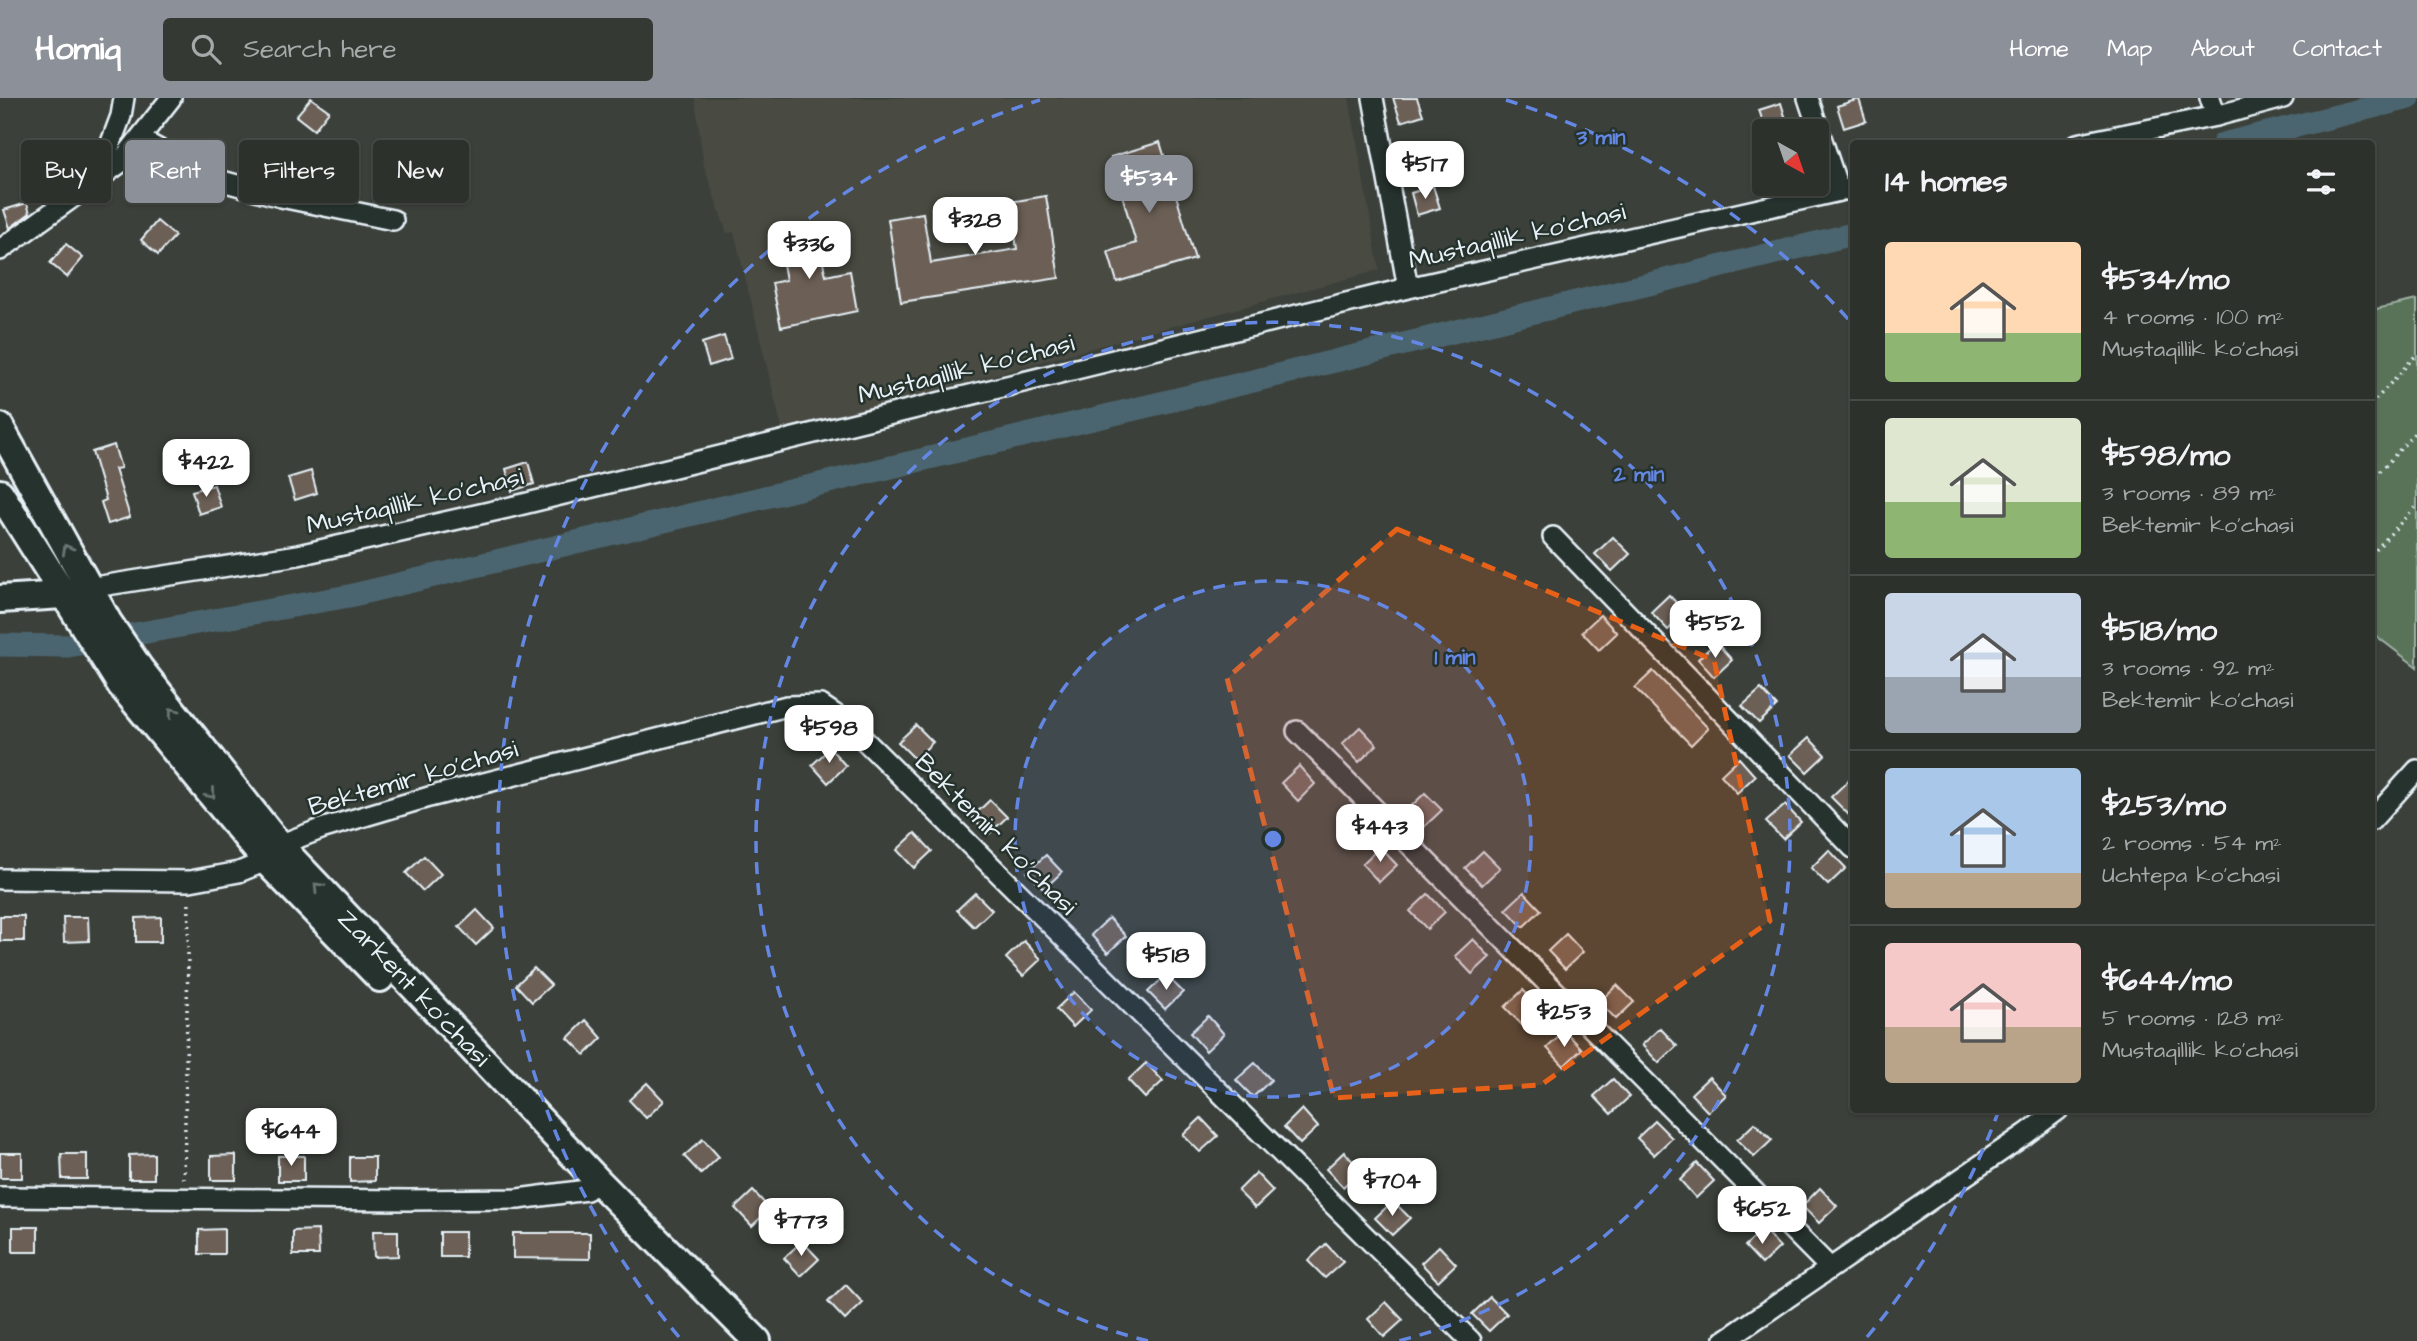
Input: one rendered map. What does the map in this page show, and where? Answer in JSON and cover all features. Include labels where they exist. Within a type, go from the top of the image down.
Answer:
[{"type":"main road","points":[[0,427],[92,615]]},
{"type":"main road","points":[[0,493],[62,594],[92,615]]},
{"type":"main road","points":[[0,598],[62,594]]},
{"type":"main road","name":"Zarkent ko'chasi","points":[[92,615],[130,677],[272,853],[587,1190],[736,1341]]},
{"type":"main road","name":"Zarkent ko'chasi","points":[[272,853],[757,1341]]},
{"type":"street","points":[[111,143],[121,116],[124,98]]},
{"type":"street","points":[[111,170],[140,139],[171,98]]},
{"type":"street","points":[[1373,98],[1408,288]]},
{"type":"street","points":[[1808,98],[1846,189]]},
{"type":"street","points":[[2092,140],[2213,107],[2283,98]]},
{"type":"street","points":[[140,139],[211,178],[282,197],[393,220]]},
{"type":"street","name":"Mustaqillik ko'chasi","points":[[92,615],[298,555],[481,514],[1408,288],[1846,189]]},
{"type":"street","points":[[0,250],[66,203]]},
{"type":"street","points":[[1553,537],[1850,845]]},
{"type":"street","name":"Bektemir ko'chasi","points":[[0,878],[190,881],[239,872],[321,829],[442,794],[788,706],[821,705],[846,722],[1471,1341]]},
{"type":"street","points":[[1297,731],[1829,1268]]},
{"type":"street","points":[[2375,817],[2417,770]]},
{"type":"street","points":[[1724,1341],[2054,1113]]},
{"type":"street","points":[[0,1197],[505,1199],[587,1190]]},
{"type":"path","points":[[2375,400],[2417,354]]},
{"type":"path","points":[[2375,477],[2417,430]]},
{"type":"path","points":[[2375,551],[2417,505]]},
{"type":"path","points":[[183,1199],[190,881]]},
{"type":"highlighted area","points":[[1397,529],[1714,660],[1770,921],[1541,1085],[1334,1098],[1227,678]]},
{"type":"shaded area","points":[[695,98],[1349,98],[1379,270],[783,432],[734,232],[727,233],[704,166]]},
{"type":"green space","points":[[2417,300],[2417,667],[2375,635],[2375,309]]},
{"type":"building","points":[[311,98],[329,111],[314,130],[296,116]]},
{"type":"building","points":[[1393,98],[1417,98],[1423,115],[1401,122]]},
{"type":"building","points":[[1859,99],[1866,121],[1844,128],[1837,106]]},
{"type":"building","points":[[1781,103],[1786,119],[1762,119],[1759,110]]},
{"type":"building","points":[[1160,142],[1195,259],[1117,282],[1108,252],[1136,243],[1111,157]]},
{"type":"building","points":[[1433,186],[1440,208],[1417,215],[1411,193]]},
{"type":"building","points":[[1046,196],[1059,278],[901,302],[888,219],[923,213],[931,263],[1017,249],[1010,202]]},
{"type":"building","points":[[27,203],[30,213],[10,228],[4,210]]},
{"type":"building","points":[[157,221],[175,236],[158,255],[141,240]]},
{"type":"building","points":[[815,225],[826,276],[850,271],[857,311],[781,327],[772,283],[786,280],[777,232]]},
{"type":"building","points":[[66,244],[83,258],[67,277],[50,263]]},
{"type":"building","points":[[724,336],[731,359],[709,366],[702,343]]},
{"type":"building","points":[[114,445],[121,468],[115,469],[130,517],[108,524],[101,502],[106,500],[92,452]]},
{"type":"building","points":[[528,462],[534,484],[512,491],[506,469]]},
{"type":"building","points":[[311,471],[317,493],[295,500],[288,478]]},
{"type":"building","points":[[214,485],[221,507],[199,514],[192,491]]},
{"type":"building","points":[[1613,537],[1630,554],[1612,571],[1595,554]]},
{"type":"building","points":[[1669,595],[1686,613],[1668,630],[1651,612]]},
{"type":"building","points":[[1600,615],[1617,633],[1599,650],[1582,632]]},
{"type":"building","points":[[1716,642],[1732,660],[1714,677],[1698,659]]},
{"type":"building","points":[[1653,671],[1708,728],[1691,745],[1635,688]]},
{"type":"building","points":[[1761,689],[1777,706],[1759,723],[1742,706]]},
{"type":"building","points":[[916,725],[933,742],[915,759],[898,742]]},
{"type":"building","points":[[1360,727],[1377,745],[1359,762],[1342,744]]},
{"type":"building","points":[[1809,738],[1825,755],[1807,772],[1790,755]]},
{"type":"building","points":[[830,748],[846,766],[828,783],[812,765]]},
{"type":"building","points":[[1739,758],[1755,776],[1737,793],[1721,775]]},
{"type":"building","points":[[1299,766],[1315,784],[1298,801],[1281,783]]},
{"type":"building","points":[[1850,779],[1850,816],[1831,797]]},
{"type":"building","points":[[1425,793],[1442,810],[1424,827],[1407,810]]},
{"type":"building","points":[[990,800],[1007,817],[989,834],[972,817]]},
{"type":"building","points":[[1785,805],[1801,822],[1783,839],[1766,822]]},
{"type":"building","points":[[915,833],[932,851],[914,868],[897,850]]},
{"type":"building","points":[[1380,847],[1397,865],[1379,882],[1362,864]]},
{"type":"building","points":[[1829,850],[1846,868],[1828,885],[1811,868]]},
{"type":"building","points":[[1483,851],[1500,868],[1482,885],[1465,868]]},
{"type":"building","points":[[1046,855],[1062,872],[1044,889],[1027,872]]},
{"type":"building","points":[[424,856],[441,874],[423,891],[406,873]]},
{"type":"building","points":[[1524,892],[1541,910],[1523,927],[1506,909]]},
{"type":"building","points":[[975,893],[992,910],[974,927],[957,910]]},
{"type":"building","points":[[1428,894],[1445,912],[1427,929],[1410,911]]},
{"type":"building","points":[[477,910],[494,928],[476,945],[459,927]]},
{"type":"building","points":[[0,916],[24,916],[24,941],[0,941]]},
{"type":"building","points":[[63,917],[88,917],[89,941],[64,942]]},
{"type":"building","points":[[161,917],[161,942],[136,942],[136,918]]},
{"type":"building","points":[[1109,918],[1126,936],[1108,953],[1091,935]]},
{"type":"building","points":[[1566,934],[1583,952],[1565,969],[1548,951]]},
{"type":"building","points":[[1473,939],[1490,957],[1472,974],[1455,956]]},
{"type":"building","points":[[1024,941],[1041,959],[1023,976],[1006,958]]},
{"type":"building","points":[[534,968],[551,985],[532,1002],[516,985]]},
{"type":"building","points":[[1166,975],[1183,992],[1165,1009],[1148,992]]},
{"type":"building","points":[[1617,985],[1634,1002],[1616,1019],[1599,1002]]},
{"type":"building","points":[[1523,990],[1540,1008],[1522,1025],[1505,1007]]},
{"type":"building","points":[[1074,992],[1091,1010],[1073,1027],[1056,1009]]},
{"type":"building","points":[[1208,1016],[1224,1034],[1206,1051],[1190,1033]]},
{"type":"building","points":[[586,1020],[602,1038],[585,1055],[568,1038]]},
{"type":"building","points":[[1660,1028],[1677,1046],[1659,1063],[1642,1045]]},
{"type":"building","points":[[1565,1031],[1582,1049],[1564,1066],[1547,1048]]},
{"type":"building","points":[[1146,1063],[1163,1081],[1145,1098],[1128,1080]]},
{"type":"building","points":[[1255,1063],[1271,1080],[1253,1097],[1236,1080]]},
{"type":"building","points":[[1709,1077],[1726,1095],[1708,1112],[1691,1094]]},
{"type":"building","points":[[1613,1079],[1629,1097],[1611,1114],[1594,1096]]},
{"type":"building","points":[[647,1083],[664,1101],[646,1118],[629,1100]]},
{"type":"building","points":[[1302,1109],[1318,1127],[1300,1144],[1284,1127]]},
{"type":"building","points":[[1201,1118],[1218,1136],[1200,1152],[1183,1135]]},
{"type":"building","points":[[1655,1121],[1672,1138],[1654,1155],[1637,1138]]},
{"type":"building","points":[[1755,1123],[1772,1140],[1754,1157],[1737,1140]]},
{"type":"building","points":[[703,1139],[719,1157],[701,1174],[684,1156]]},
{"type":"building","points":[[1344,1152],[1361,1170],[1343,1187],[1326,1169]]},
{"type":"building","points":[[0,1153],[22,1153],[22,1178],[0,1178]]},
{"type":"building","points":[[61,1154],[87,1154],[87,1179],[62,1179]]},
{"type":"building","points":[[154,1154],[154,1179],[129,1179],[129,1155]]},
{"type":"building","points":[[236,1155],[236,1180],[211,1180],[211,1156]]},
{"type":"building","points":[[278,1156],[304,1156],[304,1181],[278,1181]]},
{"type":"building","points":[[350,1157],[375,1157],[375,1181],[350,1182]]},
{"type":"building","points":[[1697,1163],[1714,1181],[1696,1198],[1680,1180]]},
{"type":"building","points":[[1256,1173],[1273,1191],[1255,1208],[1238,1191]]},
{"type":"building","points":[[1820,1188],[1837,1206],[1819,1223],[1802,1206]]},
{"type":"building","points":[[753,1191],[770,1209],[752,1226],[735,1208]]},
{"type":"building","points":[[1393,1201],[1410,1218],[1392,1235],[1375,1218]]},
{"type":"building","points":[[13,1227],[38,1227],[38,1252],[13,1252]]},
{"type":"building","points":[[224,1229],[224,1254],[199,1254],[199,1230]]},
{"type":"building","points":[[1763,1229],[1780,1247],[1762,1264],[1745,1246]]},
{"type":"building","points":[[318,1230],[319,1255],[293,1255],[293,1231]]},
{"type":"building","points":[[373,1231],[398,1231],[398,1256],[374,1257]]},
{"type":"building","points":[[440,1232],[465,1232],[465,1257],[440,1257]]},
{"type":"building","points":[[513,1233],[590,1233],[590,1259],[513,1258]]},
{"type":"building","points":[[802,1241],[819,1259],[801,1276],[784,1258]]},
{"type":"building","points":[[1326,1244],[1343,1262],[1325,1278],[1308,1261]]},
{"type":"building","points":[[1439,1246],[1456,1264],[1438,1281],[1421,1263]]},
{"type":"building","points":[[846,1285],[863,1303],[845,1320],[828,1302]]},
{"type":"building","points":[[1490,1297],[1507,1314],[1489,1331],[1472,1314]]},
{"type":"building","points":[[1386,1302],[1403,1320],[1384,1337],[1368,1319]]},
{"type":"waterway","points":[[2239,140],[2409,98]]},
{"type":"waterway","points":[[0,645],[68,646],[349,596],[1253,381],[1850,235]]}]
